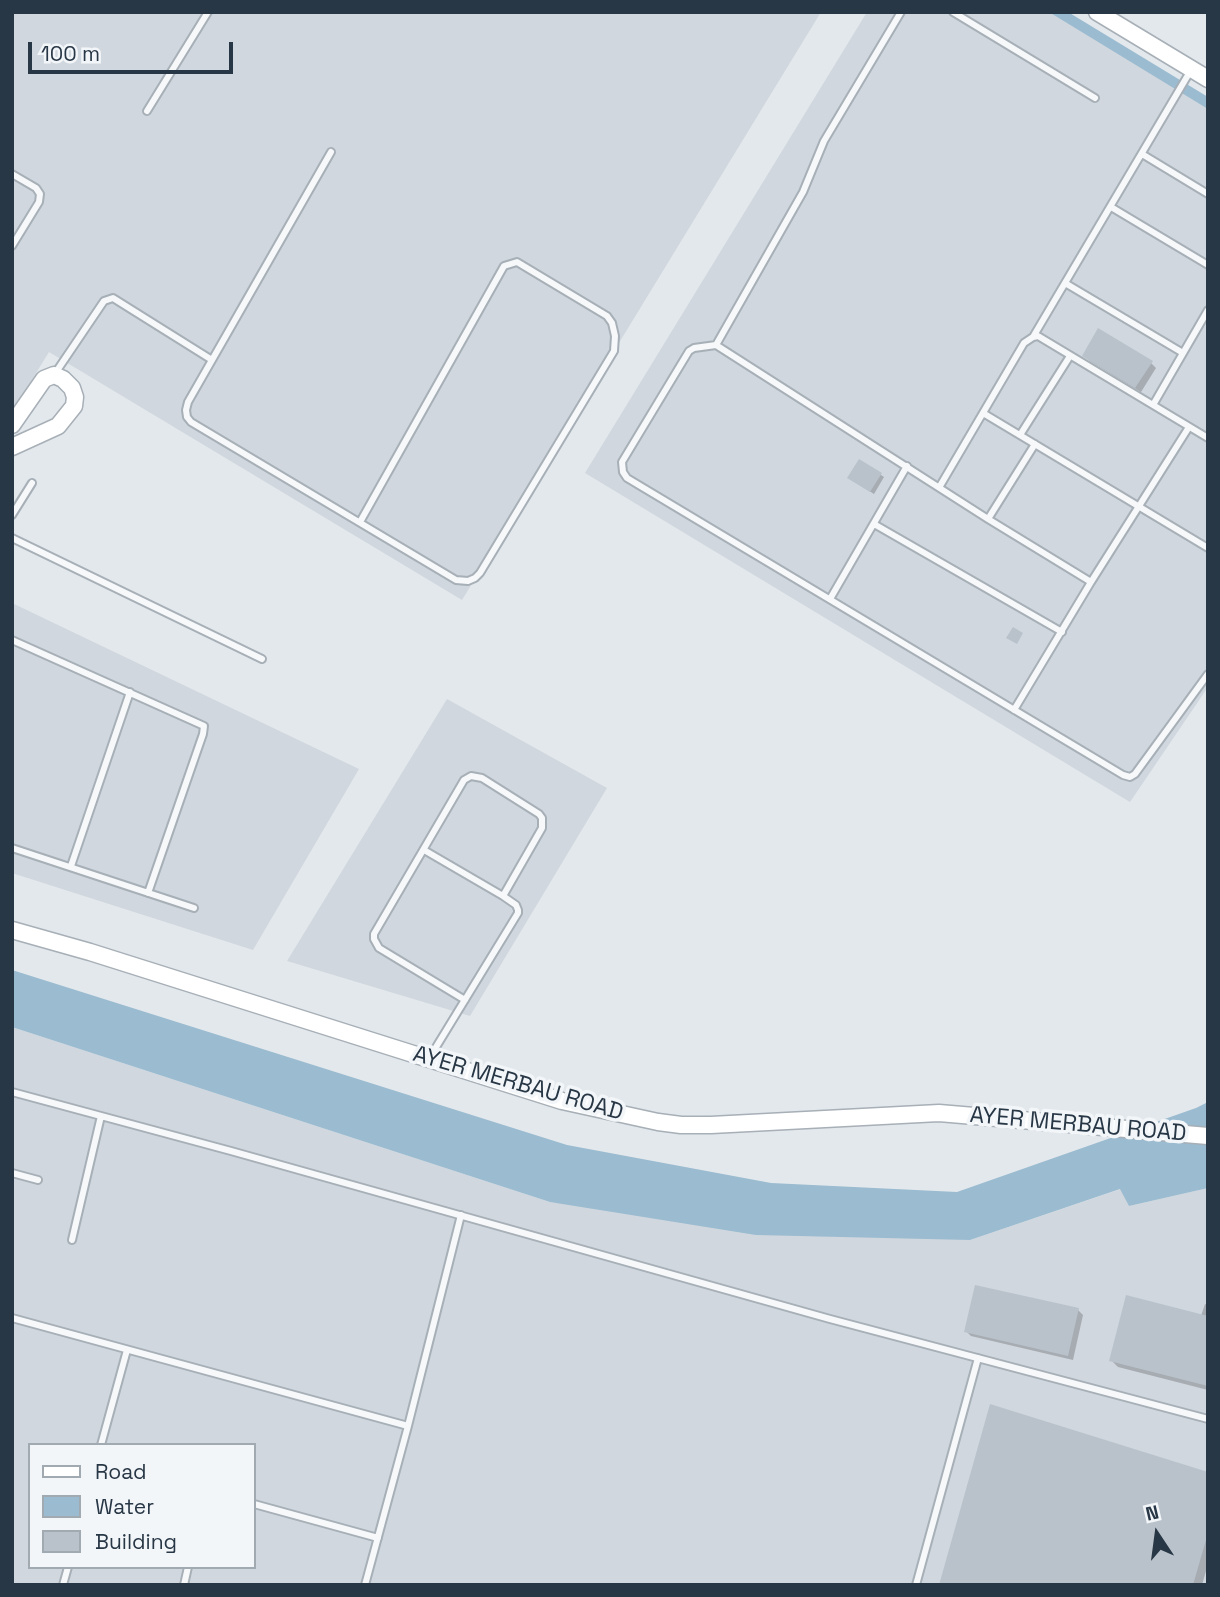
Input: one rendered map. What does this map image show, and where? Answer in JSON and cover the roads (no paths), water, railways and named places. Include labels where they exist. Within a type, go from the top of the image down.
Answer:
[{"type":"street","points":[[1097,12],[1189,75],[1208,79]]},
{"type":"street","points":[[12,425],[44,379],[54,375],[72,388],[74,406],[58,426],[12,447]]},
{"type":"street","name":"AYER MERBAU ROAD","points":[[12,930],[103,956],[562,1101],[681,1125],[939,1113],[1208,1136]]},
{"type":"lane","points":[[147,111],[208,12]]},
{"type":"lane","points":[[716,345],[803,192],[824,141],[901,12]]},
{"type":"lane","points":[[953,12],[1095,98]]},
{"type":"lane","points":[[940,486],[1024,343],[1033,337],[1189,75]]},
{"type":"lane","points":[[331,152],[188,402],[187,417],[191,422],[456,580],[468,581],[480,573],[614,351],[615,336],[607,316],[517,261],[505,266],[360,522]]},
{"type":"lane","points":[[1142,154],[1208,194]]},
{"type":"lane","points":[[12,174],[36,188],[40,194],[39,202],[12,246]]},
{"type":"lane","points":[[1111,207],[1208,265]]},
{"type":"lane","points":[[1065,283],[1183,353]]},
{"type":"lane","points":[[54,375],[104,301],[113,298],[212,360]]},
{"type":"lane","points":[[1153,405],[1208,310]]},
{"type":"lane","points":[[1033,337],[1038,337],[1208,438]]},
{"type":"lane","points":[[1091,582],[716,345],[689,351],[622,462],[627,478],[1123,775],[1130,777],[1135,774],[1208,674]]},
{"type":"lane","points":[[1020,435],[1070,356]]},
{"type":"lane","points":[[983,413],[1208,548]]},
{"type":"lane","points":[[1014,710],[1189,427]]},
{"type":"lane","points":[[988,519],[1035,444]]},
{"type":"lane","points":[[830,599],[907,466]]},
{"type":"lane","points":[[12,515],[32,483]]},
{"type":"lane","points":[[874,524],[1062,632]]},
{"type":"lane","points":[[12,538],[262,659]]},
{"type":"lane","points":[[12,640],[204,726],[148,893]]},
{"type":"lane","points":[[71,866],[130,692]]},
{"type":"lane","points":[[465,1000],[379,948],[374,934],[464,780],[471,776],[481,778],[542,818],[542,828],[503,896]]},
{"type":"lane","points":[[12,848],[194,908]]},
{"type":"lane","points":[[424,850],[503,896],[516,905],[518,913],[429,1059]]},
{"type":"lane","points":[[12,1092],[830,1319],[1208,1419]]},
{"type":"lane","points":[[72,1240],[101,1116]]},
{"type":"lane","points":[[12,1173],[37,1180]]},
{"type":"lane","points":[[365,1585],[461,1215]]},
{"type":"lane","points":[[12,1318],[408,1426]]},
{"type":"lane","points":[[102,1443],[127,1350]]},
{"type":"lane","points":[[916,1585],[978,1358]]},
{"type":"lane","points":[[256,1505],[378,1538]]},
{"type":"water","points":[[1049,12],[1068,12],[1208,97],[1208,109]]},
{"type":"water","points":[[12,970],[567,1145],[771,1183],[957,1192],[1208,1102],[1208,1188],[1129,1206],[1120,1189],[970,1240],[756,1235],[550,1202],[12,1027]]}]
